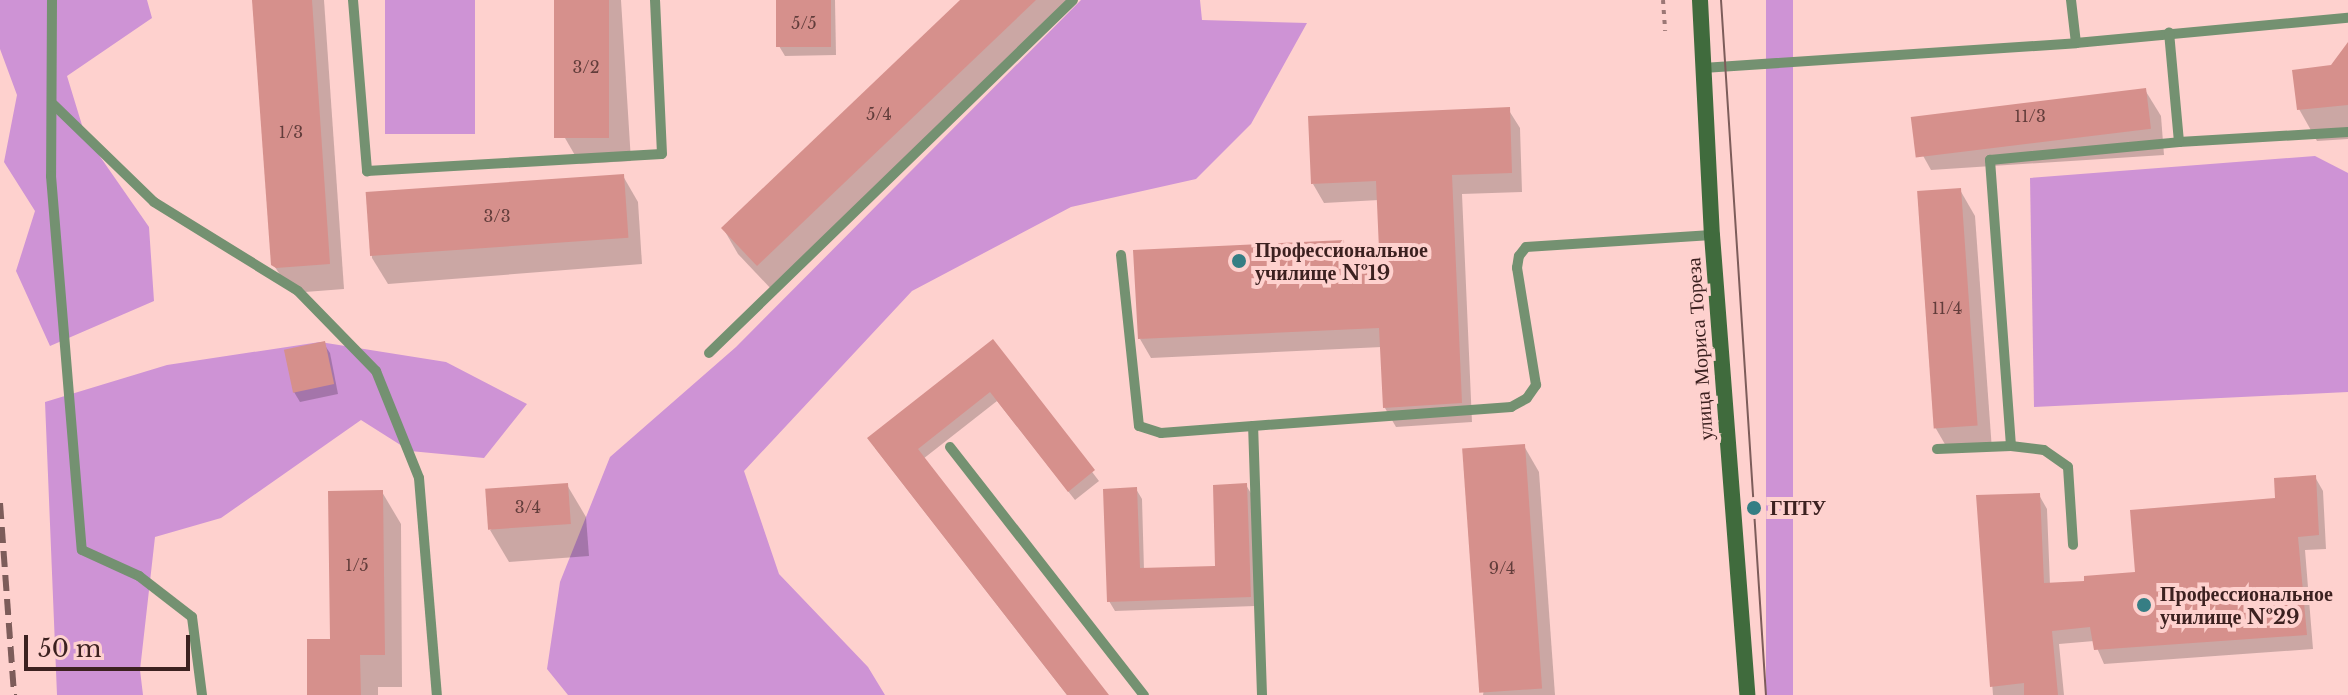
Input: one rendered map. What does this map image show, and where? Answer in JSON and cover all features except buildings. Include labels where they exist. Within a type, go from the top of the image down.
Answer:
[{"type":"street","name":"улица Мориса Тореза","points":[[1700,0],[1712,235],[1747,695]]},
{"type":"lane","points":[[52,0],[54,105],[51,176],[82,550],[139,576],[192,617],[202,695]]},
{"type":"lane","points":[[353,0],[367,171],[662,154],[655,0]]},
{"type":"lane","points":[[709,353],[1073,0]]},
{"type":"lane","points":[[2071,0],[2076,43]]},
{"type":"lane","points":[[1703,68],[2076,43],[2169,32],[2348,18]]},
{"type":"lane","points":[[2169,32],[2179,142]]},
{"type":"lane","points":[[54,105],[154,202],[298,291],[376,371],[419,478],[437,695]]},
{"type":"lane","points":[[2011,446],[1990,160],[2179,142],[2348,132]]},
{"type":"lane","points":[[1121,255],[1139,426],[1161,433],[1511,407],[1527,398],[1536,385],[1517,268],[1519,256],[1526,247],[1712,235]]},
{"type":"lane","points":[[1253,426],[1262,695]]},
{"type":"lane","points":[[1937,449],[2011,446],[2044,450],[2068,467],[2073,545]]},
{"type":"lane","points":[[950,447],[1144,695]]},
{"type":"path","points":[[1663,0],[1665,31]]},
{"type":"shaded area","points":[[0,0],[147,0],[152,18],[67,76],[85,135],[149,227],[154,301],[50,346],[16,271],[35,211],[4,162],[17,95],[0,49]]},
{"type":"shaded area","points":[[385,0],[475,0],[475,134],[385,134]]},
{"type":"shaded area","points":[[1081,0],[1200,0],[1202,20],[1307,23],[1251,124],[1196,179],[1071,207],[912,291],[744,471],[779,574],[868,667],[885,695],[568,695],[547,669],[560,582],[610,457],[736,347]]},
{"type":"shaded area","points":[[1766,0],[1793,0],[1793,695],[1766,695]]},
{"type":"shaded area","points":[[2315,156],[2348,173],[2348,392],[2034,407],[2030,178]]},
{"type":"shaded area","points":[[320,342],[446,362],[527,404],[484,458],[410,451],[361,420],[221,518],[155,537],[140,670],[143,695],[57,695],[45,402],[167,365]]},
{"type":"tram line","points":[[1721,0],[1766,695]]},
{"type":"railway","points":[[0,503],[14,695]]},
{"type":"place","name":"Профессиональное училище №19","points":[[1239,261]]},
{"type":"place","name":"ГПТУ","points":[[1754,508]]},
{"type":"place","name":"Профессиональное училище №29","points":[[2144,605]]}]
